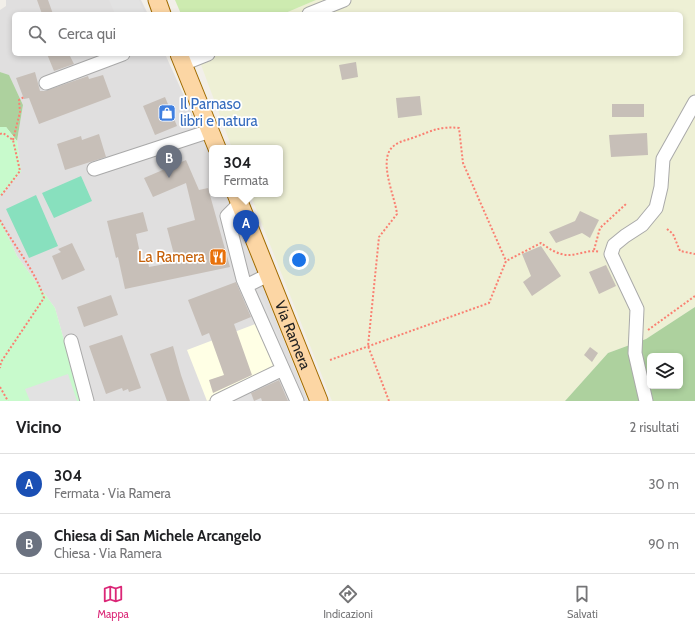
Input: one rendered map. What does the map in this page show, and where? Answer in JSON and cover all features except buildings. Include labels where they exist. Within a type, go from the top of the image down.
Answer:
[{"type":"main road","points":[[156,0],[161,12]]},
{"type":"main road","points":[[181,59],[216,145]]},
{"type":"main road","name":"Via Ramera","points":[[238,199],[319,399]]},
{"type":"street","points":[[314,12],[344,0]]},
{"type":"street","points":[[46,83],[118,56]]},
{"type":"street","points":[[181,59],[197,56]]},
{"type":"street","points":[[646,401],[634,353],[637,308],[611,254],[614,245],[642,225],[656,208],[661,187],[664,159],[695,102]]},
{"type":"street","points":[[94,169],[210,131]]},
{"type":"street","name":"Via Ramera","points":[[238,199],[227,216],[245,282],[297,401]]},
{"type":"street","points":[[245,282],[268,275]]},
{"type":"street","points":[[72,341],[88,401]]},
{"type":"street","points":[[217,401],[283,369]]},
{"type":"path","points":[[0,197],[20,172],[13,140],[20,112],[19,100],[24,97]]},
{"type":"path","points":[[389,401],[368,346],[379,237],[397,214],[395,201],[385,166],[387,153],[394,145],[444,126],[459,128],[463,163],[506,261]]},
{"type":"path","points":[[0,134],[3,133],[13,140]]},
{"type":"path","points":[[594,250],[600,228],[626,204]]},
{"type":"path","points":[[0,220],[11,241],[41,288],[44,298],[5,356],[0,368]]},
{"type":"path","points":[[667,229],[673,234],[680,251],[695,254]]},
{"type":"path","points":[[330,360],[489,303],[506,261],[541,243],[553,251],[566,255],[594,250],[611,254]]},
{"type":"path","points":[[636,335],[648,330],[695,296]]},
{"type":"path","points":[[0,387],[8,401]]},
{"type":"shaded area","points":[[6,0],[141,0],[147,12],[12,12],[12,56],[166,56],[209,151],[209,197],[227,197],[308,401],[81,401],[55,308],[17,256],[0,220],[0,196],[21,172],[17,141],[23,105],[9,76],[0,72],[0,10],[6,6]]},
{"type":"shaded area","points":[[109,0],[139,0],[144,12],[114,12]]},
{"type":"shaded area","points":[[316,0],[695,0],[695,307],[646,339],[608,353],[565,401],[332,401],[251,197],[283,197],[283,145],[231,145],[198,56],[683,56],[683,12],[288,12]]},
{"type":"shaded area","points":[[261,293],[282,346],[280,353],[257,298]]},
{"type":"shaded area","points":[[258,323],[275,371],[207,401],[187,350]]},
{"type":"shaded area","points":[[68,374],[77,401],[30,401],[25,389]]},
{"type":"green space","points":[[175,0],[316,0],[288,12],[180,12]]},
{"type":"green space","points":[[0,72],[9,75],[23,105],[17,141],[6,127],[0,127]]},
{"type":"green space","points":[[0,127],[6,127],[17,141],[21,172],[0,196]]},
{"type":"green space","points":[[81,176],[92,201],[54,218],[42,193]]},
{"type":"green space","points":[[36,195],[58,246],[29,258],[6,209]]},
{"type":"green space","points":[[0,220],[17,256],[55,308],[81,401],[0,401]]},
{"type":"green space","points":[[695,307],[695,401],[565,401],[608,353],[646,339]]},
{"type":"place","name":"Il Parnaso libri e natura","points":[[167,113]]},
{"type":"place","name":"Chiesa di San Michele Arcangelo","points":[[169,178]]},
{"type":"place","name":"304","points":[[246,243]]},
{"type":"place","name":"La Ramera","points":[[218,257]]}]
